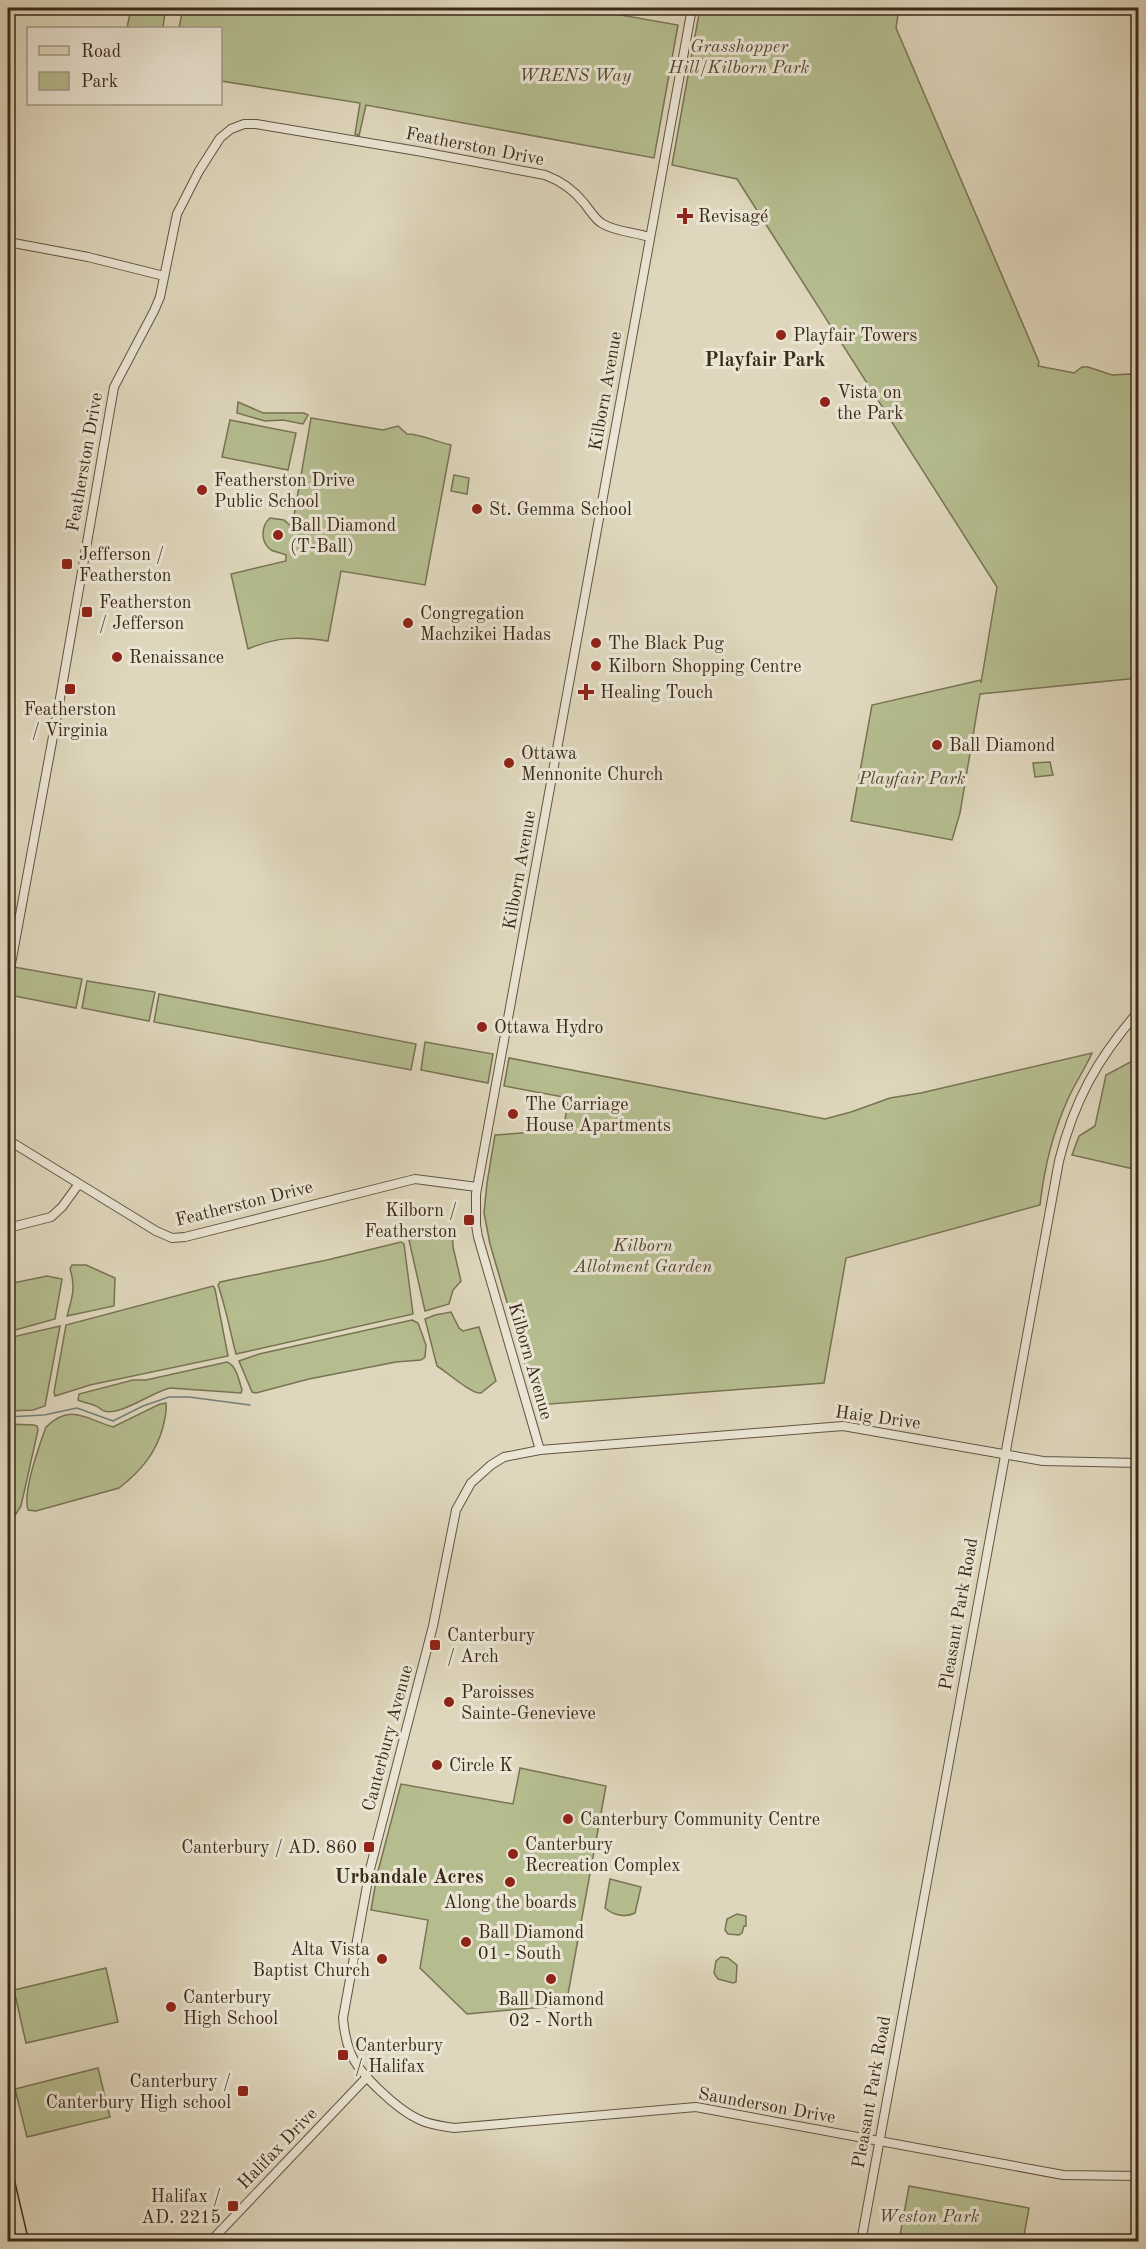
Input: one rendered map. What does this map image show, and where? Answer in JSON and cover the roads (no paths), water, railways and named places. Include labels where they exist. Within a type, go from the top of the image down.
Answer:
[{"type":"main road","points":[[8,2178],[14,2235]]},
{"type":"street","name":"Kilborn Avenue","points":[[540,1450],[478,1237],[475,1212],[477,1187],[692,8]]},
{"type":"street","name":"Featherston Drive","points":[[8,980],[114,387],[154,311],[177,213],[199,171],[220,138],[231,129],[244,124],[256,124],[545,175],[559,180],[571,189],[594,217],[604,224],[649,237]]},
{"type":"street","points":[[8,242],[88,257],[164,276]]},
{"type":"street","name":"Pleasant Park Road","points":[[861,2241],[1052,1192],[1069,1123],[1092,1073],[1138,1012]]},
{"type":"street","name":"Featherston Drive","points":[[8,1140],[78,1185],[172,1238],[185,1237],[415,1179],[477,1187]]},
{"type":"street","points":[[8,1228],[51,1217],[62,1208],[78,1185]]},
{"type":"street","name":"Haig Drive","points":[[540,1450],[843,1426],[1043,1461],[1138,1464]]},
{"type":"street","name":"Canterbury Avenue","points":[[367,2077],[352,2057],[346,2040],[343,2018],[347,1986],[372,1860],[433,1626],[456,1510],[471,1483],[491,1464],[504,1457],[540,1450]]},
{"type":"street","name":"Saunderson Drive","points":[[367,2077],[396,2104],[417,2119],[436,2126],[454,2128],[696,2107],[1063,2175],[1138,2176]]},
{"type":"street","name":"Halifax Drive","points":[[210,2241],[367,2077]]},
{"type":"waterway","points":[[8,1417],[44,1415],[77,1408],[113,1421],[143,1406],[169,1397],[189,1397],[250,1405]]},
{"type":"place","name":"Revisagé","points":[[685,216]]},
{"type":"place","name":"Playfair Towers","points":[[781,335]]},
{"type":"place","name":"Vista on the Park","points":[[825,402]]},
{"type":"place","name":"Featherston Drive Public School","points":[[202,490]]},
{"type":"place","name":"St. Gemma School","points":[[477,509]]},
{"type":"place","name":"Ball Diamond (T-Ball)","points":[[278,535]]},
{"type":"place","name":"Jefferson / Featherston","points":[[67,564]]},
{"type":"place","name":"Featherston / Jefferson","points":[[87,612]]},
{"type":"place","name":"Congregation Machzikei Hadas","points":[[408,623]]},
{"type":"place","name":"The Black Pug","points":[[596,643]]},
{"type":"place","name":"Renaissance","points":[[117,657]]},
{"type":"place","name":"Kilborn Shopping Centre","points":[[596,666]]},
{"type":"place","name":"Featherston / Virginia","points":[[70,689]]},
{"type":"place","name":"Healing Touch","points":[[586,692]]},
{"type":"place","name":"Ball Diamond","points":[[937,745]]},
{"type":"place","name":"Ottawa Mennonite Church","points":[[509,763]]},
{"type":"place","name":"Ottawa Hydro","points":[[482,1027]]},
{"type":"place","name":"The Carriage House Apartments","points":[[513,1114]]},
{"type":"place","name":"Kilborn / Featherston","points":[[469,1220]]},
{"type":"place","name":"Canterbury / Arch","points":[[435,1645]]},
{"type":"place","name":"Paroisses Sainte-Genevieve","points":[[449,1702]]},
{"type":"place","name":"Circle K","points":[[437,1765]]},
{"type":"place","name":"Canterbury Community Centre","points":[[568,1819]]},
{"type":"place","name":"Canterbury / AD. 860","points":[[369,1847]]},
{"type":"place","name":"Canterbury Recreation Complex","points":[[513,1854]]},
{"type":"place","name":"Along the boards","points":[[510,1882]]},
{"type":"place","name":"Ball Diamond 01 - South","points":[[466,1942]]},
{"type":"place","name":"Alta Vista Baptist Church","points":[[382,1959]]},
{"type":"place","name":"Ball Diamond 02 - North","points":[[551,1979]]},
{"type":"place","name":"Canterbury High School","points":[[171,2007]]},
{"type":"place","name":"Canterbury / Halifax","points":[[343,2055]]},
{"type":"place","name":"Canterbury / Canterbury High school","points":[[243,2091]]},
{"type":"place","name":"Halifax / AD. 2215","points":[[233,2206]]},
{"type":"district","name":"Playfair Park","points":[[765,359]]},
{"type":"district","name":"Urbandale Acres","points":[[409,1876]]},
{"type":"park label","name":"Grasshopper Hill/Kilborn Park","points":[[739,56]]},
{"type":"park label","name":"WRENS Way","points":[[575,75]]},
{"type":"park label","name":"Kilborn Allotment Garden","points":[[643,1255]]},
{"type":"park label","name":"Weston Park","points":[[929,2216]]}]
